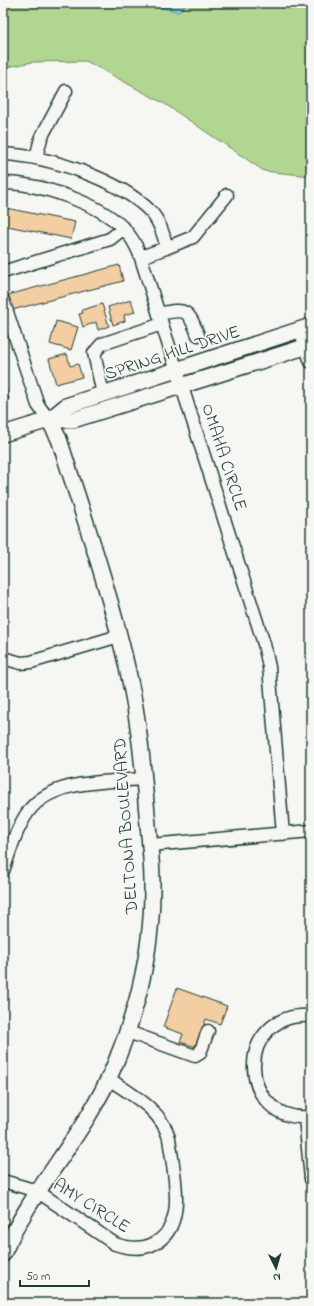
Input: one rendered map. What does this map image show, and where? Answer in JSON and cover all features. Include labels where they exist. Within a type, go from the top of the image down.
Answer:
[{"type":"main road","name":"SPRING HILL DRIVE","points":[[49,420],[66,406],[306,328]]},
{"type":"main road","name":"SPRING HILL DRIVE","points":[[3,434],[49,420],[73,420],[308,346]]},
{"type":"main road","name":"DELTONA BOULEVARD","points":[[3,1254],[15,1228],[37,1191],[88,1115],[109,1079],[128,1032],[144,975],[149,944],[152,881],[144,779],[137,717],[106,585],[61,446],[49,420]]},
{"type":"street","points":[[36,158],[41,138],[66,92]]},
{"type":"street","points":[[3,154],[36,158],[59,163],[122,190],[152,213],[165,237],[166,248]]},
{"type":"street","name":"OMAHA CIRCLE","points":[[3,183],[26,184],[71,198],[111,218],[124,228],[135,242],[183,385],[264,644],[269,667],[283,834]]},
{"type":"street","points":[[141,257],[193,237],[227,195]]},
{"type":"street","points":[[3,272],[110,239],[124,228]]},
{"type":"street","points":[[3,300],[38,404],[49,420]]},
{"type":"street","points":[[103,394],[94,354],[102,344],[179,310],[186,312],[192,317],[198,335]]},
{"type":"street","points":[[306,328],[311,362]]},
{"type":"street","points":[[3,658],[21,663],[31,662],[119,636]]},
{"type":"street","points":[[3,871],[22,822],[29,810],[49,793],[68,786],[144,779]]},
{"type":"street","points":[[150,845],[311,831]]},
{"type":"street","points":[[311,1016],[291,1017],[273,1026],[259,1042],[253,1062],[256,1082],[266,1101],[282,1113],[294,1117],[308,1118],[311,1179]]},
{"type":"street","points":[[128,1032],[195,1056],[200,1053],[208,1031]]},
{"type":"street","name":"AMY CIRCLE","points":[[3,1181],[37,1191],[115,1244],[125,1247],[146,1247],[155,1243],[169,1231],[174,1222],[176,1206],[169,1138],[166,1129],[154,1111],[109,1079]]},
{"type":"green space","points":[[3,3],[145,3],[179,12],[187,3],[311,3],[311,176],[264,171],[165,104],[86,61],[33,62],[3,68]]},
{"type":"water","points":[[145,3],[187,3],[179,12]]},
{"type":"building","points":[[6,208],[75,222],[71,239],[3,225]]},
{"type":"building","points":[[119,265],[123,281],[12,310],[8,295]]},
{"type":"building","points":[[131,300],[135,312],[124,315],[125,321],[113,325],[108,307]]},
{"type":"building","points":[[102,304],[109,326],[98,330],[96,322],[83,327],[79,314],[83,313],[82,310]]},
{"type":"building","points":[[56,321],[78,327],[71,350],[50,344]]},
{"type":"building","points":[[67,354],[70,366],[78,364],[82,377],[56,384],[49,359]]},
{"type":"building","points":[[3,379],[9,399],[3,400]]},
{"type":"building","points":[[177,988],[227,1006],[220,1024],[206,1019],[196,1047],[180,1042],[183,1034],[163,1027]]}]
